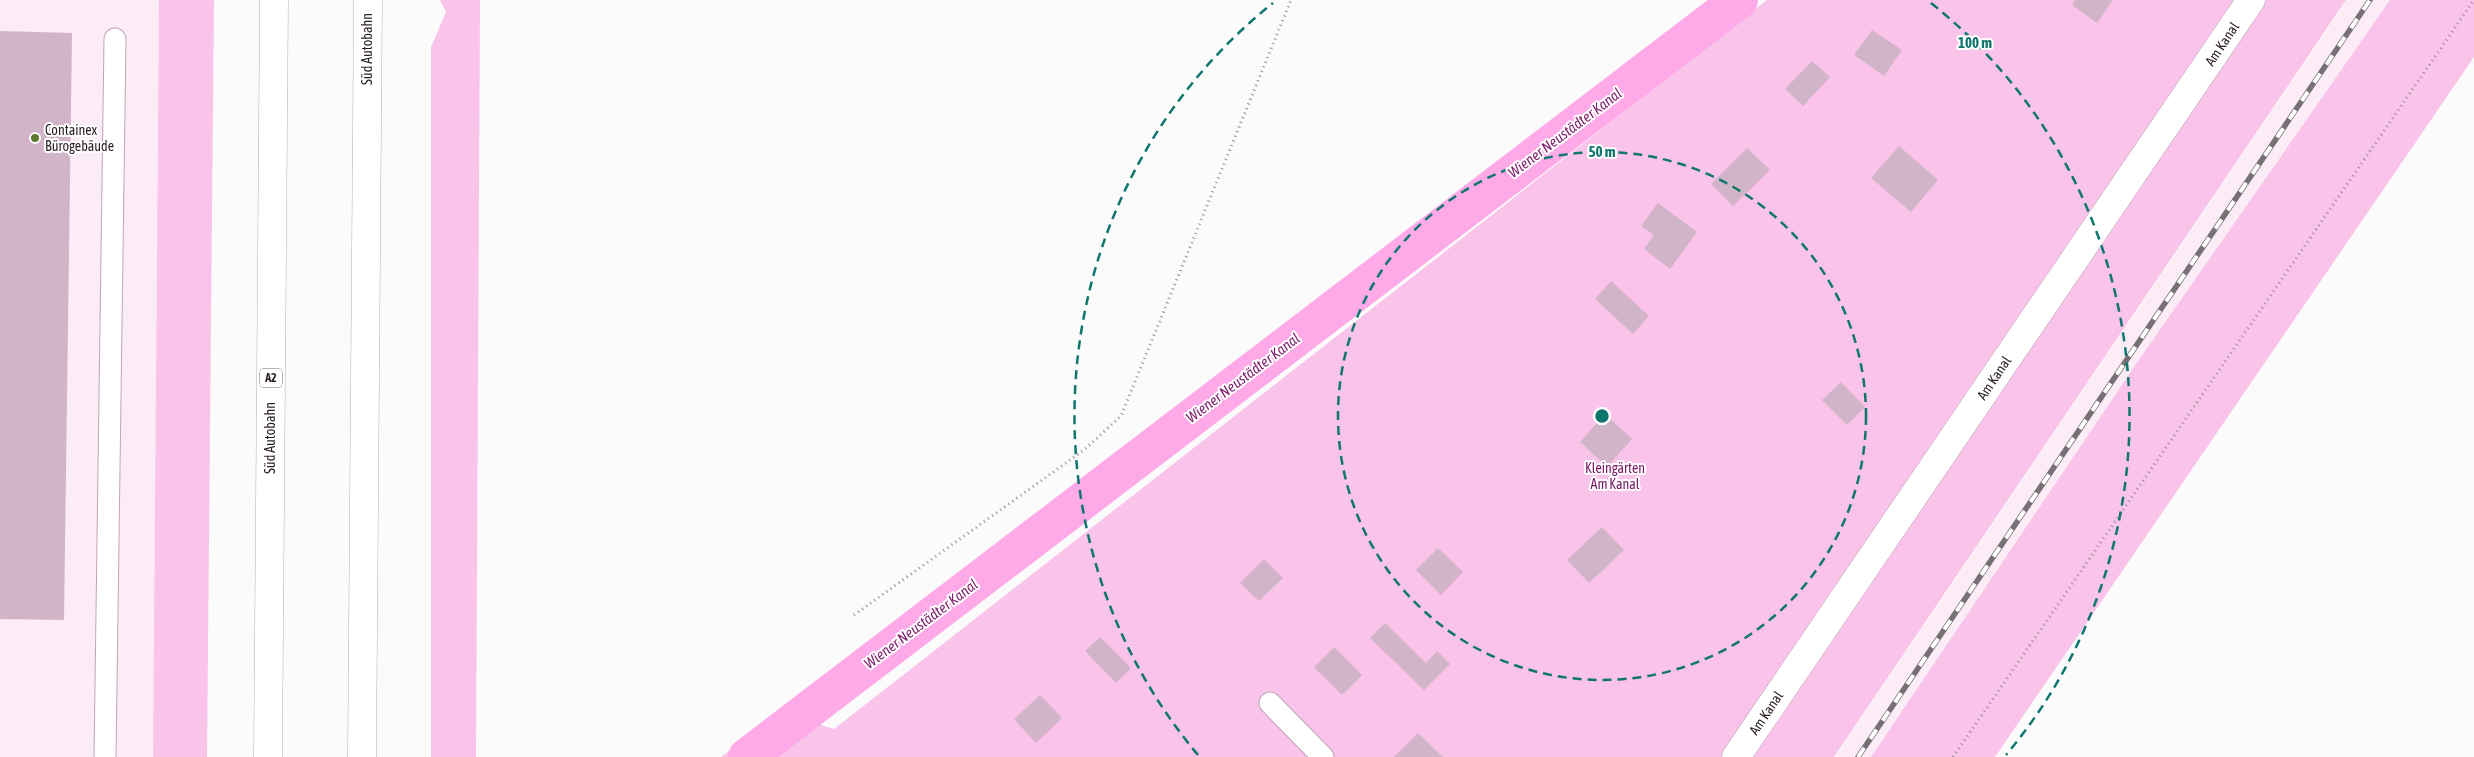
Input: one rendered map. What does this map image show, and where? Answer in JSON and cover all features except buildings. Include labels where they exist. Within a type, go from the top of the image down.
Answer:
[{"type":"main road","name":"Süd Autobahn","points":[[268,757],[274,0]]},
{"type":"main road","name":"Süd Autobahn","points":[[362,757],[368,0]]},
{"type":"main road","name":"Am Kanal","points":[[1736,757],[2252,0]]},
{"type":"lane","points":[[105,757],[115,39]]},
{"type":"lane","points":[[1270,703],[1323,757]]},
{"type":"path","points":[[854,615],[1084,450],[1121,416],[1291,0]]},
{"type":"path","points":[[1953,757],[2474,0]]},
{"type":"shaded area","points":[[0,0],[159,0],[153,757],[0,757]]},
{"type":"shaded area","points":[[2347,0],[2390,0],[2136,364],[1871,757],[1835,757]]},
{"type":"green space","points":[[159,0],[214,0],[207,757],[153,757]]},
{"type":"green space","points":[[440,0],[480,0],[476,757],[431,757],[431,47],[446,12]]},
{"type":"green space","name":"Kleingärten Am Kanal","points":[[1767,0],[2346,0],[1834,757],[721,757],[780,712],[834,729]]},
{"type":"green space","points":[[2390,0],[2474,0],[2474,57],[1995,757],[1871,757],[2136,364]]},
{"type":"waterway","name":"Wiener Neustädter Kanal","points":[[747,757],[1739,0]]},
{"type":"railway","points":[[1858,757],[2370,0]]},
{"type":"place","name":"Containex Bürogebäude","points":[[35,138]]}]
